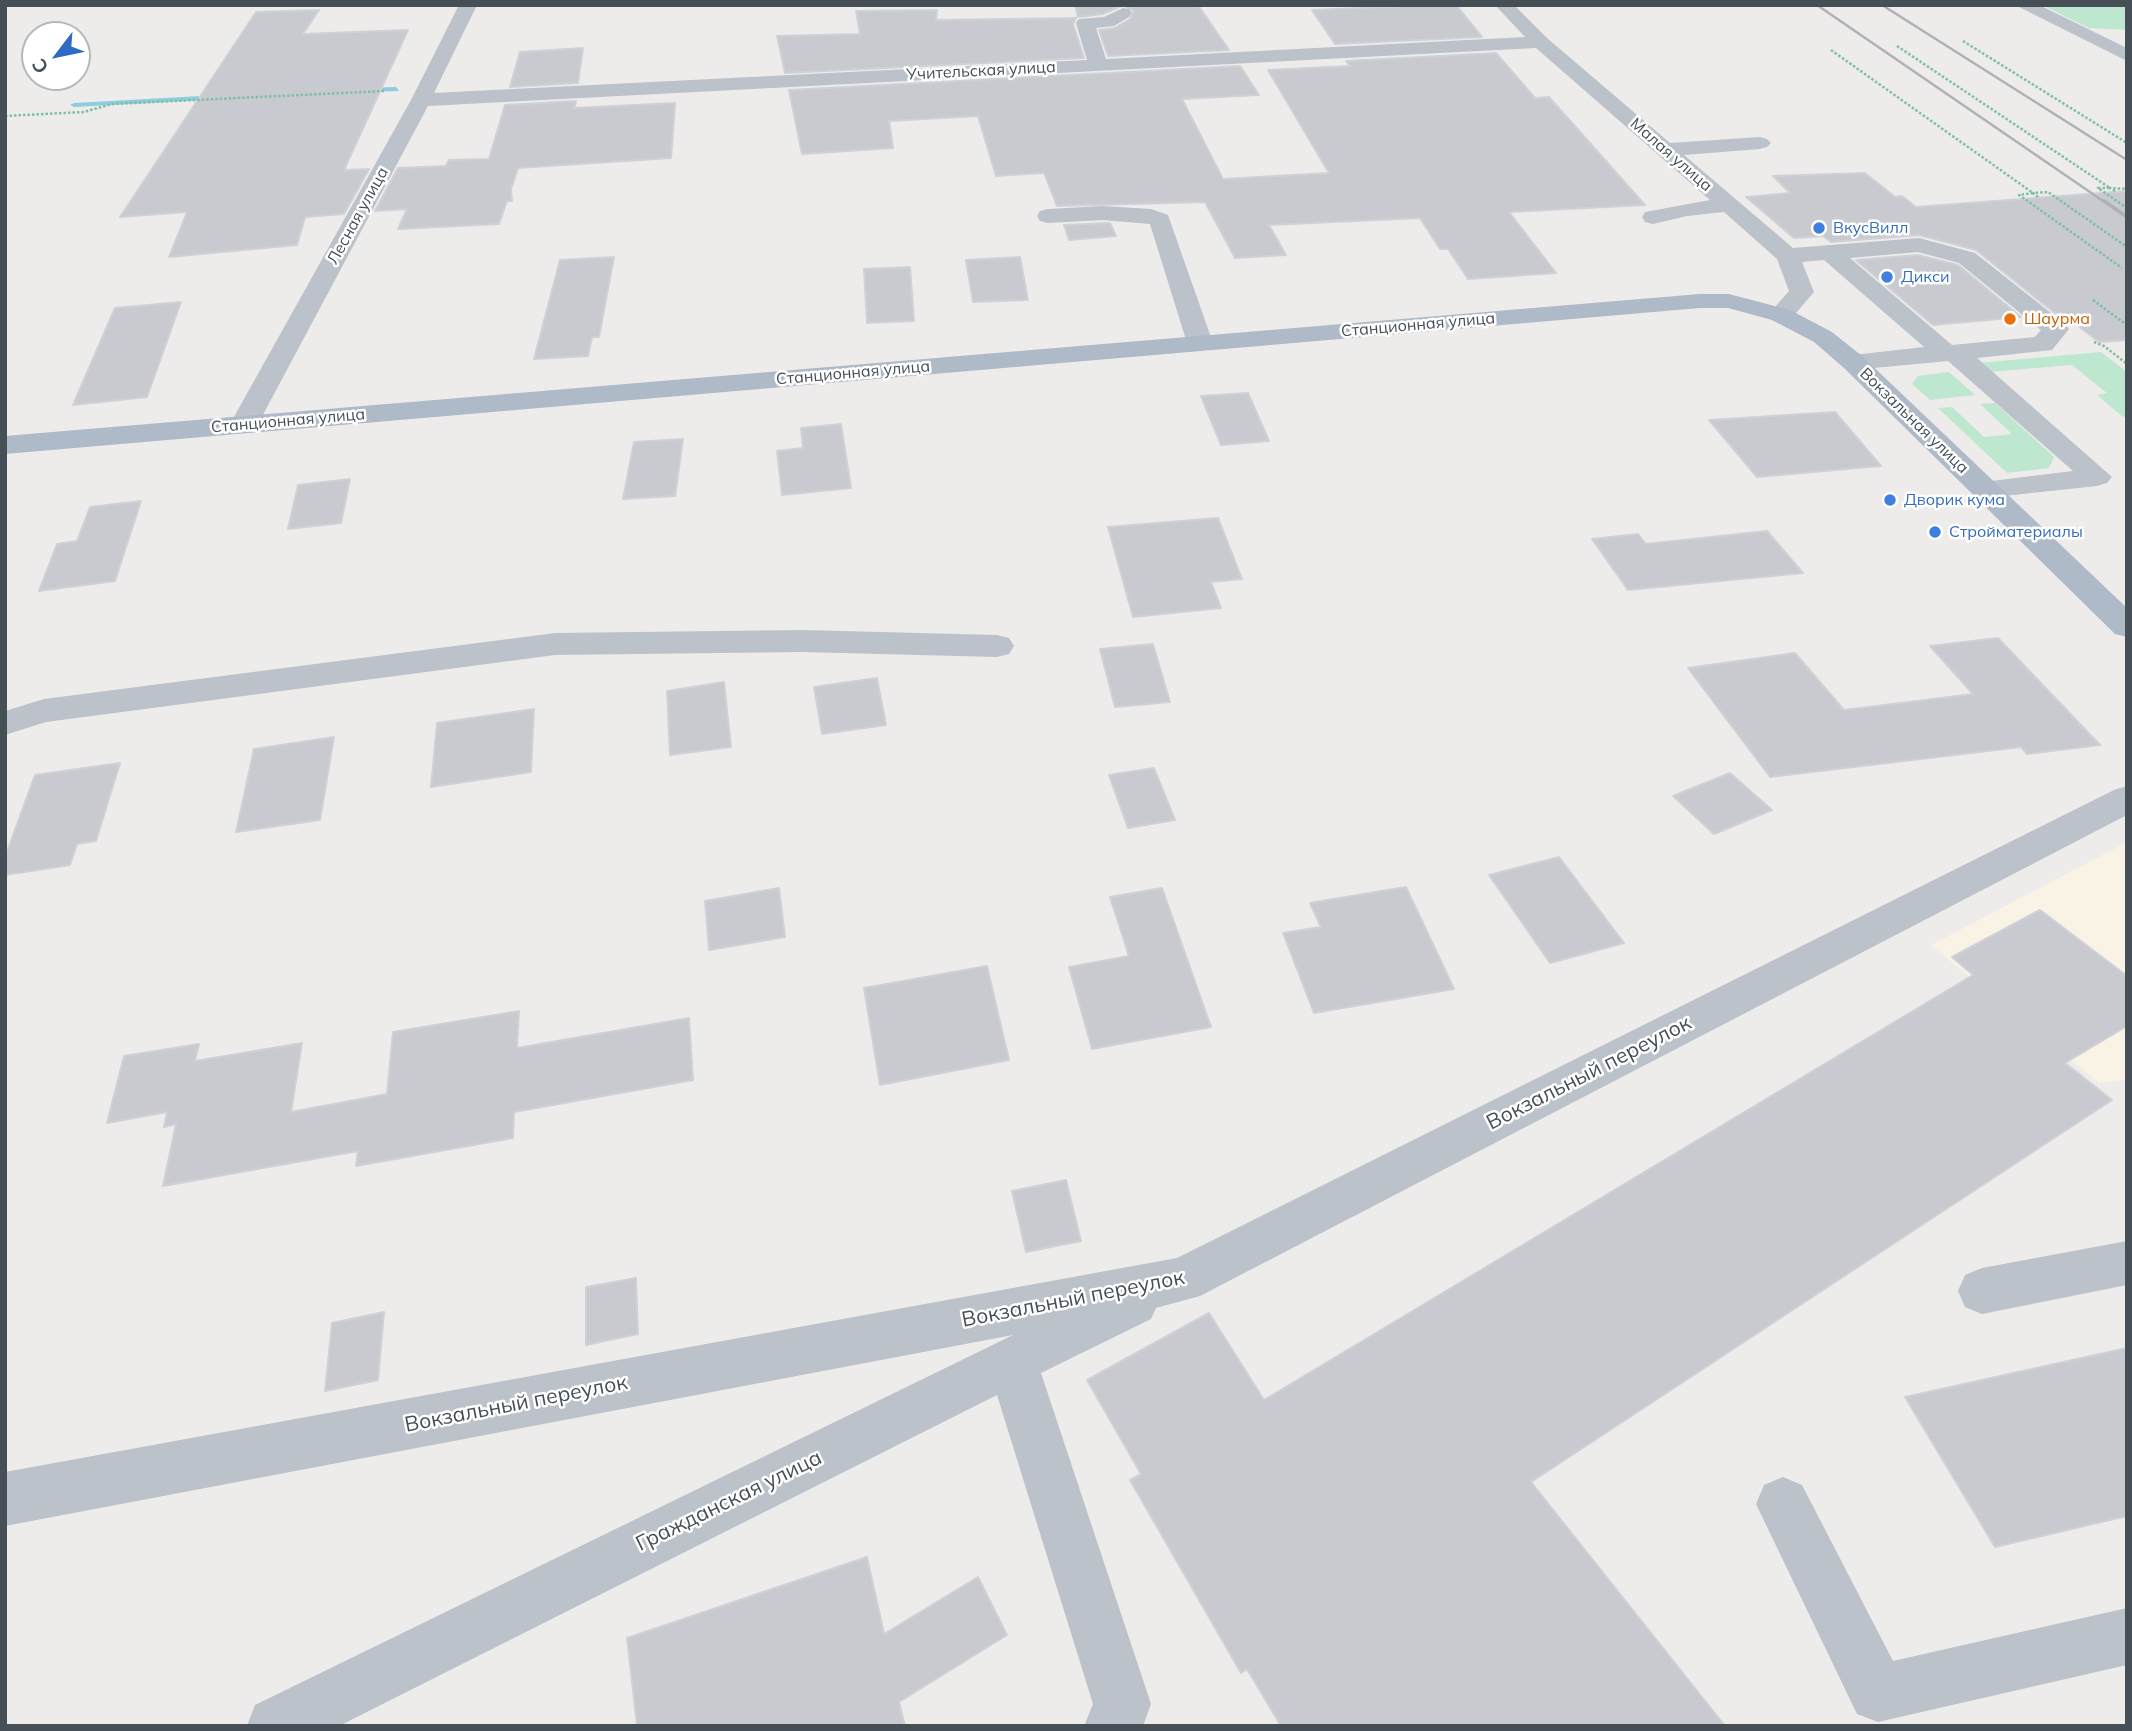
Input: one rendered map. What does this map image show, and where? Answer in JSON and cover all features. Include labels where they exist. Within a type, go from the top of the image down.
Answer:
[{"type":"main road","name":"Станционная улица","points":[[5,445],[1700,301]]},
{"type":"main road","name":"Вокзальная улица","points":[[1700,301],[1728,301],[1781,315],[1823,337],[1853,362],[2127,627]]},
{"type":"street","name":"Лесная улица","points":[[244,424],[424,94],[467,5]]},
{"type":"street","name":"Малая улица","points":[[1504,5],[1541,42],[1788,257],[1802,292],[1781,315]]},
{"type":"street","points":[[2024,5],[2127,55]]},
{"type":"street","points":[[1098,65],[1085,23],[1108,22],[1123,13]]},
{"type":"street","points":[[2102,43],[2127,35]]},
{"type":"street","name":"Учительская улица","points":[[424,94],[1098,65],[1541,42]]},
{"type":"street","points":[[1666,150],[1760,143]]},
{"type":"street","points":[[1653,217],[1687,209],[1729,205]]},
{"type":"street","points":[[1048,216],[1103,212],[1151,216],[1160,220],[1200,343]]},
{"type":"street","points":[[1788,257],[1919,245],[1967,258],[2056,329],[2043,344],[1853,362]]},
{"type":"street","points":[[1830,253],[2097,477],[1985,489]]},
{"type":"street","points":[[5,723],[44,711],[555,644],[802,641],[997,646]]},
{"type":"street","name":"Вокзальный переулок","points":[[5,1499],[1183,1280],[2127,799]]},
{"type":"street","points":[[1982,1291],[2127,1263]]},
{"type":"street","name":"Гражданская улица","points":[[276,1726],[1012,1361],[1183,1280]]},
{"type":"street","points":[[1012,1361],[1122,1704],[1113,1726]]},
{"type":"street","points":[[1783,1504],[1878,1693],[2127,1636]]},
{"type":"path","points":[[1963,41],[2127,143]]},
{"type":"path","points":[[1897,46],[2115,191]]},
{"type":"path","points":[[1831,50],[2038,197]]},
{"type":"path","points":[[5,116],[84,111],[113,104],[424,94]]},
{"type":"path","points":[[2127,189],[2098,188],[2127,208]]},
{"type":"path","points":[[2122,268],[2019,195],[2048,192],[2127,247]]},
{"type":"path","points":[[2093,300],[2127,326]]},
{"type":"shaded area","points":[[2127,842],[2127,1079],[2099,1083],[1931,945]]},
{"type":"green space","points":[[2042,5],[2127,5],[2127,30],[2089,28]]},
{"type":"green space","points":[[2101,352],[2127,372],[2127,416],[2123,417],[2097,395],[2107,393],[2072,365],[1989,372],[1978,363]]},
{"type":"green space","points":[[1949,372],[1975,395],[1930,400],[1912,384],[1918,376]]},
{"type":"green space","points":[[1995,403],[2054,457],[2049,468],[2007,473],[1938,408],[1952,407],[1984,437],[2012,434],[1980,404]]},
{"type":"building","points":[[1075,5],[1123,5],[1103,14],[1078,17]]},
{"type":"building","points":[[1123,5],[1198,5],[1229,50],[1108,56],[1099,30],[1115,28],[1130,19],[1134,11]]},
{"type":"building","points":[[1456,5],[1482,37],[1335,44],[1312,10]]},
{"type":"building","points":[[319,10],[303,34],[408,30],[344,170],[369,169],[344,214],[305,217],[297,245],[169,257],[187,212],[120,217],[256,12]]},
{"type":"building","points":[[937,10],[936,20],[1076,18],[1073,24],[1084,58],[785,73],[777,36],[860,34],[856,11]]},
{"type":"building","points":[[583,48],[578,83],[510,87],[520,52]]},
{"type":"building","points":[[1496,53],[1535,98],[1549,97],[1645,205],[1509,212],[1556,273],[1468,279],[1448,249],[1440,249],[1420,218],[1269,225],[1286,255],[1235,258],[1205,202],[1057,206],[1044,173],[996,176],[978,116],[889,121],[893,148],[802,154],[789,90],[1240,66],[1259,95],[1182,99],[1223,179],[1329,173],[1268,70],[1350,66],[1346,61]]},
{"type":"building","points":[[576,101],[574,108],[675,103],[671,158],[518,168],[511,189],[512,201],[507,201],[499,224],[398,229],[407,209],[375,211],[398,168],[446,166],[449,160],[489,159],[505,105]]},
{"type":"building","points":[[1865,173],[1895,197],[1902,196],[1916,207],[2127,191],[2127,340],[2099,342],[2061,313],[2056,314],[1976,250],[1919,235],[1831,242],[1823,236],[1794,238],[1746,197],[1790,193],[1773,176]]},
{"type":"building","points":[[1110,223],[1116,236],[1069,240],[1064,225]]},
{"type":"building","points":[[1918,255],[1958,265],[2021,317],[1933,325],[1856,260]]},
{"type":"building","points":[[614,257],[599,337],[592,337],[588,356],[534,359],[560,260]]},
{"type":"building","points":[[1020,257],[1028,300],[973,302],[966,260]]},
{"type":"building","points":[[910,267],[914,321],[867,323],[864,269]]},
{"type":"building","points":[[181,302],[147,397],[73,405],[115,308]]},
{"type":"building","points":[[1248,393],[1269,441],[1221,445],[1201,396]]},
{"type":"building","points":[[1835,412],[1881,466],[1757,477],[1709,420]]},
{"type":"building","points":[[841,424],[851,488],[782,495],[777,451],[803,448],[801,428]]},
{"type":"building","points":[[683,439],[675,496],[623,499],[634,442]]},
{"type":"building","points":[[350,479],[341,523],[288,529],[298,485]]},
{"type":"building","points":[[141,501],[115,581],[39,591],[57,544],[77,541],[90,507]]},
{"type":"building","points":[[1218,518],[1242,579],[1211,582],[1221,608],[1133,617],[1108,527]]},
{"type":"building","points":[[1767,531],[1803,573],[1628,590],[1592,539],[1638,534],[1646,544]]},
{"type":"building","points":[[1998,638],[2100,745],[2027,754],[2021,747],[1770,777],[1688,668],[1795,653],[1844,710],[1973,694],[1930,646]]},
{"type":"building","points":[[1153,644],[1170,702],[1115,707],[1100,649]]},
{"type":"building","points":[[877,678],[886,725],[822,734],[814,687]]},
{"type":"building","points":[[724,682],[731,747],[670,755],[667,691]]},
{"type":"building","points":[[534,709],[531,772],[431,787],[437,723]]},
{"type":"building","points":[[334,737],[320,820],[236,832],[254,749]]},
{"type":"building","points":[[120,763],[96,841],[77,844],[70,865],[5,875],[5,857],[35,775]]},
{"type":"building","points":[[1154,768],[1175,820],[1128,828],[1109,775]]},
{"type":"building","points":[[1730,773],[1772,810],[1714,834],[1673,796]]},
{"type":"building","points":[[1559,857],[1624,943],[1550,963],[1489,875]]},
{"type":"building","points":[[1406,887],[1454,989],[1314,1013],[1283,933],[1321,927],[1310,903]]},
{"type":"building","points":[[779,888],[785,937],[709,950],[705,901]]},
{"type":"building","points":[[1162,888],[1211,1027],[1092,1049],[1069,967],[1129,956],[1110,897]]},
{"type":"building","points":[[2040,910],[2127,976],[2127,1026],[2065,1063],[2112,1100],[1531,1482],[1725,1726],[1281,1726],[1247,1669],[1241,1673],[1130,1480],[1141,1474],[1087,1380],[1209,1313],[1264,1400],[1973,975],[1952,957]]},
{"type":"building","points":[[987,966],[1009,1060],[880,1085],[864,988]]},
{"type":"building","points":[[519,1011],[517,1048],[689,1018],[693,1080],[514,1112],[513,1138],[356,1166],[358,1151],[163,1186],[176,1124],[164,1127],[167,1112],[107,1123],[124,1056],[199,1044],[195,1061],[302,1043],[291,1112],[387,1094],[393,1032]]},
{"type":"building","points":[[1066,1180],[1081,1241],[1026,1252],[1012,1191]]},
{"type":"building","points":[[636,1278],[638,1334],[586,1345],[586,1287]]},
{"type":"building","points":[[384,1312],[378,1380],[325,1391],[332,1323]]},
{"type":"building","points":[[2127,1348],[2127,1516],[1995,1547],[1905,1397]]},
{"type":"building","points":[[867,1557],[884,1634],[978,1577],[1007,1635],[899,1702],[905,1726],[637,1726],[627,1638]]},
{"type":"waterway","points":[[360,90],[396,89]]},
{"type":"waterway","points":[[74,105],[219,97]]},
{"type":"railway","points":[[1817,5],[2106,203]]},
{"type":"railway","points":[[1882,5],[2127,160]]},
{"type":"railway","points":[[2104,201],[2127,217]]},
{"type":"place","name":"ВкусВилл","points":[[1819,228]]},
{"type":"place","name":"Дикси","points":[[1887,277]]},
{"type":"place","name":"Шаурма","points":[[2010,319]]},
{"type":"place","name":"Дворик кума","points":[[1890,500]]},
{"type":"place","name":"Стройматериалы","points":[[1935,532]]}]
